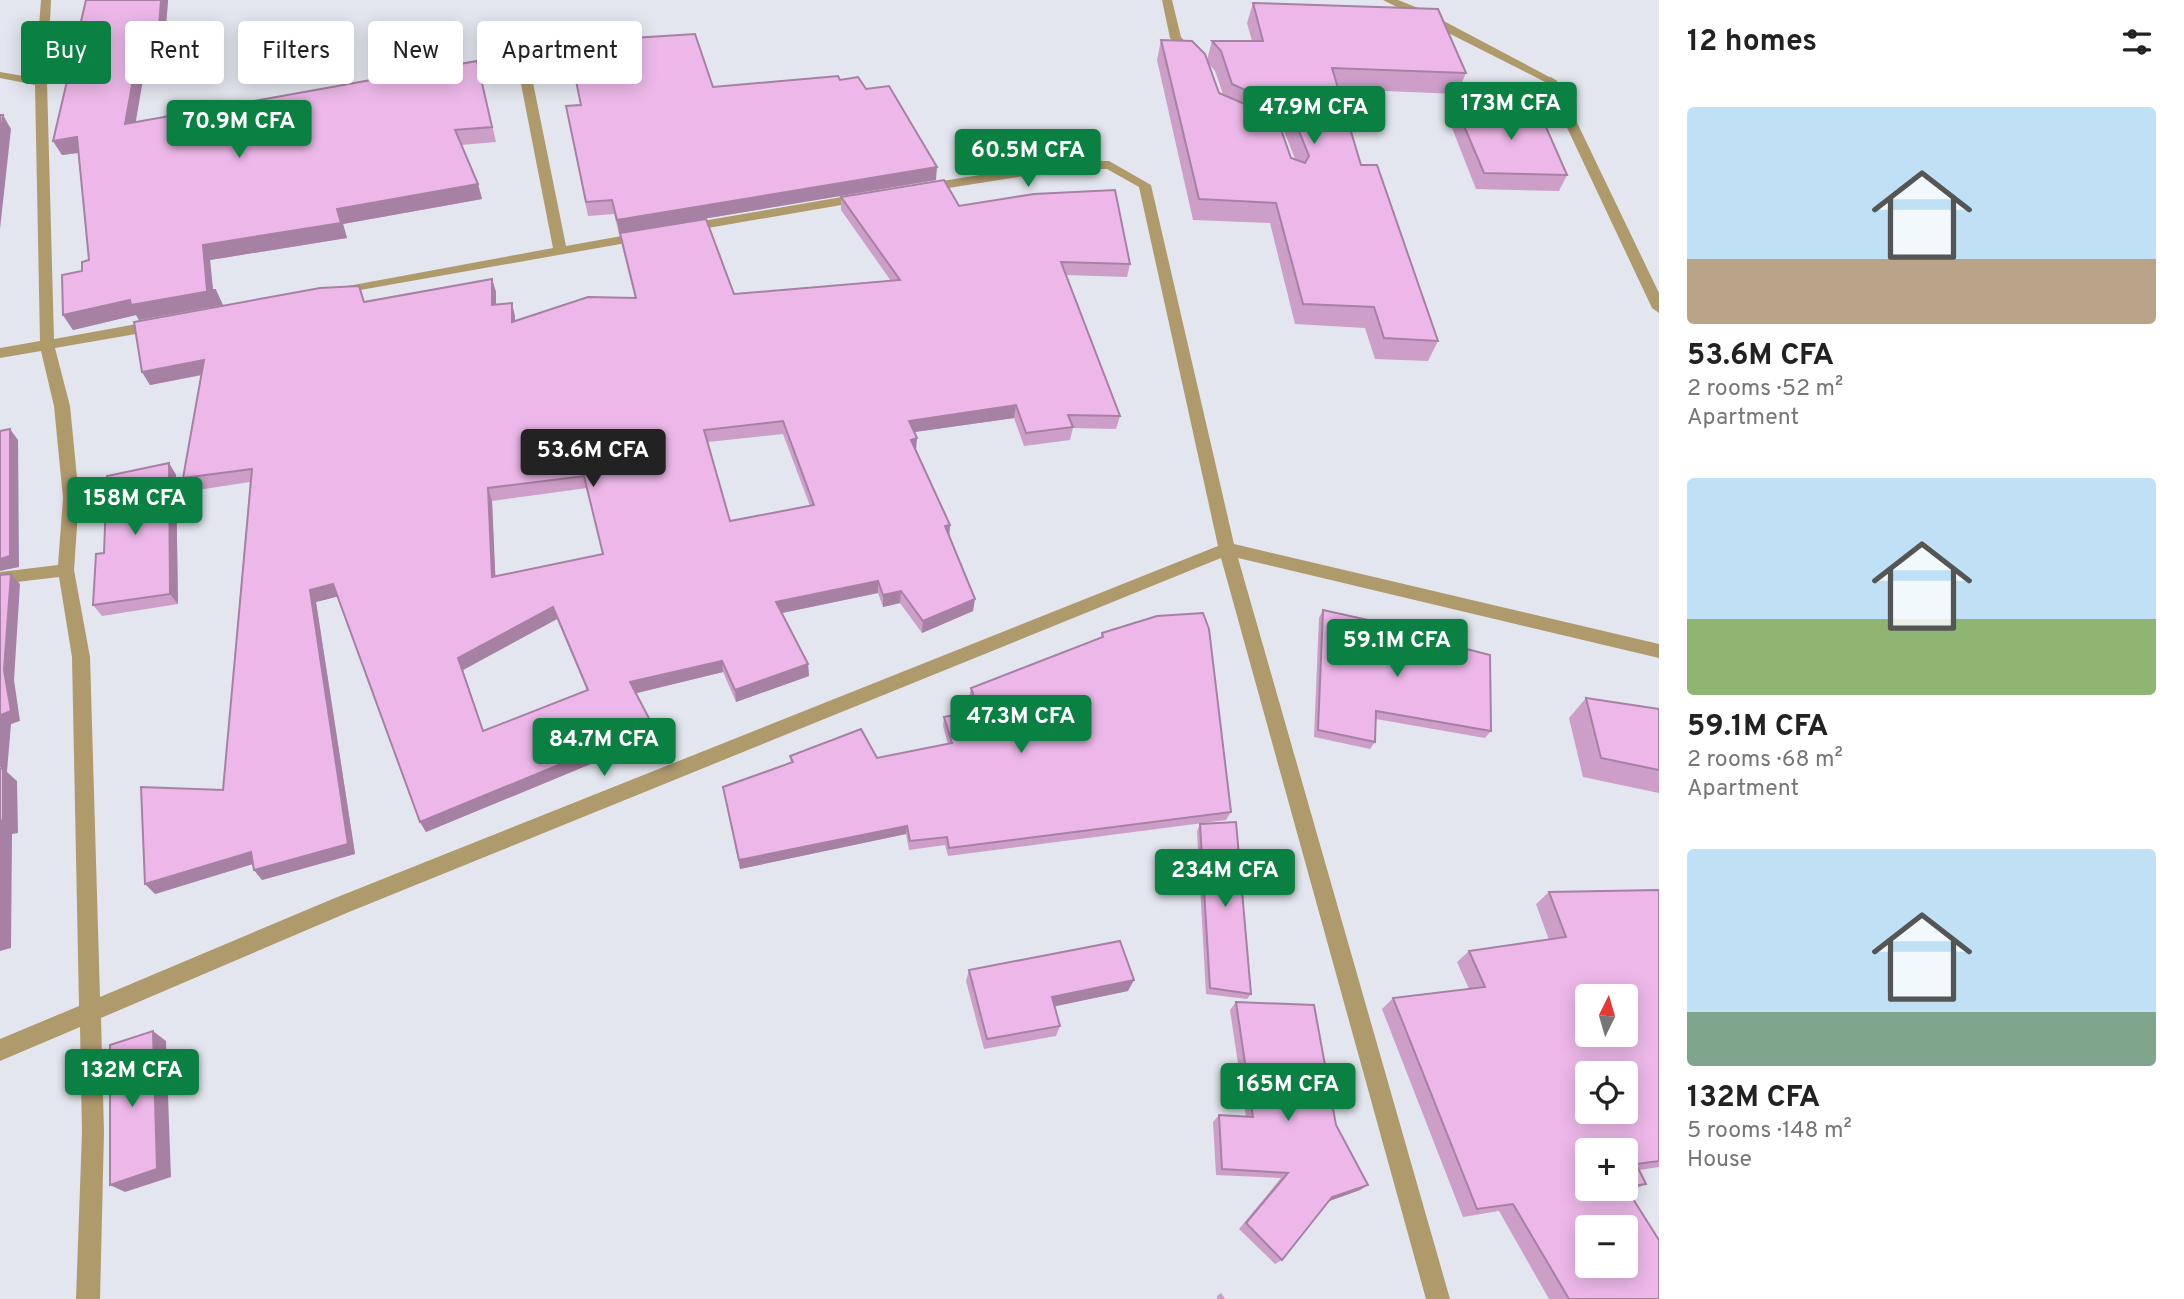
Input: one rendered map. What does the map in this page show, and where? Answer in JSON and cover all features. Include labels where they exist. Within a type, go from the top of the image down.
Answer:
[{"type":"street","points":[[45,21],[46,0]]},
{"type":"street","points":[[1167,0],[1176,38],[1207,72]]},
{"type":"street","points":[[1388,0],[1417,11],[1551,81],[1659,308]]},
{"type":"street","points":[[0,75],[21,79]]},
{"type":"street","points":[[41,84],[47,346],[62,406],[71,498],[66,570],[81,657],[93,1132],[88,1299]]},
{"type":"street","points":[[527,84],[560,250]]},
{"type":"street","points":[[903,191],[1068,165],[1109,165],[1145,185],[1227,549],[1438,1299]]},
{"type":"street","points":[[317,295],[876,196]]},
{"type":"street","points":[[0,353],[169,323]]},
{"type":"street","points":[[0,1051],[355,899],[1227,549],[1659,651]]},
{"type":"street","points":[[0,578],[66,570]]},
{"type":"building","points":[[86,0],[161,0],[159,21],[125,21],[125,84],[132,84],[125,124],[368,81],[368,84],[463,84],[463,64],[477,61],[477,84],[482,84],[492,127],[455,130],[478,184],[337,209],[341,223],[203,245],[207,290],[216,290],[131,305],[130,300],[63,315],[62,275],[82,271],[82,262],[89,260],[77,137],[53,141],[66,84],[111,84],[111,21],[81,21]]},
{"type":"building","points":[[1253,3],[1438,9],[1466,73],[1332,68],[1361,165],[1377,165],[1438,341],[1384,338],[1374,307],[1303,304],[1276,203],[1199,199],[1161,40],[1192,41],[1205,54],[1219,93],[1277,118],[1291,158],[1305,163],[1309,156],[1291,111],[1232,84],[1221,51],[1212,41],[1263,41]]},
{"type":"building","points":[[695,34],[713,87],[838,76],[840,80],[858,77],[866,89],[889,86],[937,167],[617,220],[612,200],[586,202],[566,106],[581,105],[577,84],[642,84],[642,37]]},
{"type":"building","points":[[1456,107],[1539,111],[1567,175],[1484,173]]},
{"type":"building","points":[[0,115],[3,115],[0,142]]},
{"type":"building","points":[[944,180],[959,206],[1034,194],[1115,190],[1130,264],[1061,262],[1120,416],[1068,415],[1073,427],[1026,433],[1016,405],[909,421],[917,438],[911,440],[950,525],[945,526],[975,599],[923,621],[901,591],[883,595],[878,581],[776,602],[808,664],[735,690],[722,661],[630,682],[653,726],[420,822],[333,584],[310,590],[348,844],[254,870],[251,852],[145,884],[141,787],[223,790],[252,469],[183,478],[204,360],[142,372],[134,322],[320,288],[359,286],[364,302],[492,279],[492,305],[512,303],[512,322],[588,297],[636,298],[620,233],[706,219],[734,294],[900,280],[841,197]],"holes":[[[783,421],[814,505],[730,521],[704,430]],[[584,476],[603,554],[492,577],[488,488]],[[553,607],[588,690],[483,731],[458,658]]]},
{"type":"building","points":[[10,429],[10,556],[0,559],[0,431]]},
{"type":"building","points":[[169,463],[170,594],[93,605],[96,554],[104,553],[107,476]]},
{"type":"building","points":[[11,574],[4,670],[11,711],[1,715],[0,727],[0,575]]},
{"type":"building","points":[[1323,610],[1404,628],[1404,633],[1490,655],[1491,731],[1376,711],[1375,742],[1318,730]]},
{"type":"building","points":[[1203,613],[1209,629],[1231,812],[949,848],[947,837],[910,841],[907,826],[739,860],[723,787],[793,762],[790,756],[861,729],[877,758],[952,743],[944,717],[979,710],[971,688],[1103,637],[1102,633],[1157,616]]},
{"type":"building","points":[[1586,698],[1659,709],[1659,770],[1601,758]]},
{"type":"building","points":[[3,768],[3,820],[0,821],[0,769]]},
{"type":"building","points":[[1236,822],[1251,994],[1210,988],[1200,824]]},
{"type":"building","points":[[1659,890],[1659,1161],[1638,1164],[1638,1138],[1575,1138],[1575,1201],[1634,1201],[1659,1240],[1659,1299],[1569,1299],[1513,1204],[1477,1209],[1393,998],[1485,987],[1469,951],[1566,937],[1549,892]]},
{"type":"building","points":[[1120,941],[1134,980],[1052,997],[1060,1026],[987,1039],[969,970]]},
{"type":"building","points":[[1236,1002],[1314,1005],[1336,1125],[1368,1185],[1332,1197],[1282,1260],[1246,1223],[1288,1173],[1222,1169],[1219,1115],[1253,1117]]},
{"type":"building","points":[[153,1031],[157,1169],[110,1185],[110,1045]]},
{"type":"building","points":[[1638,1168],[1646,1184],[1638,1185]]}]
